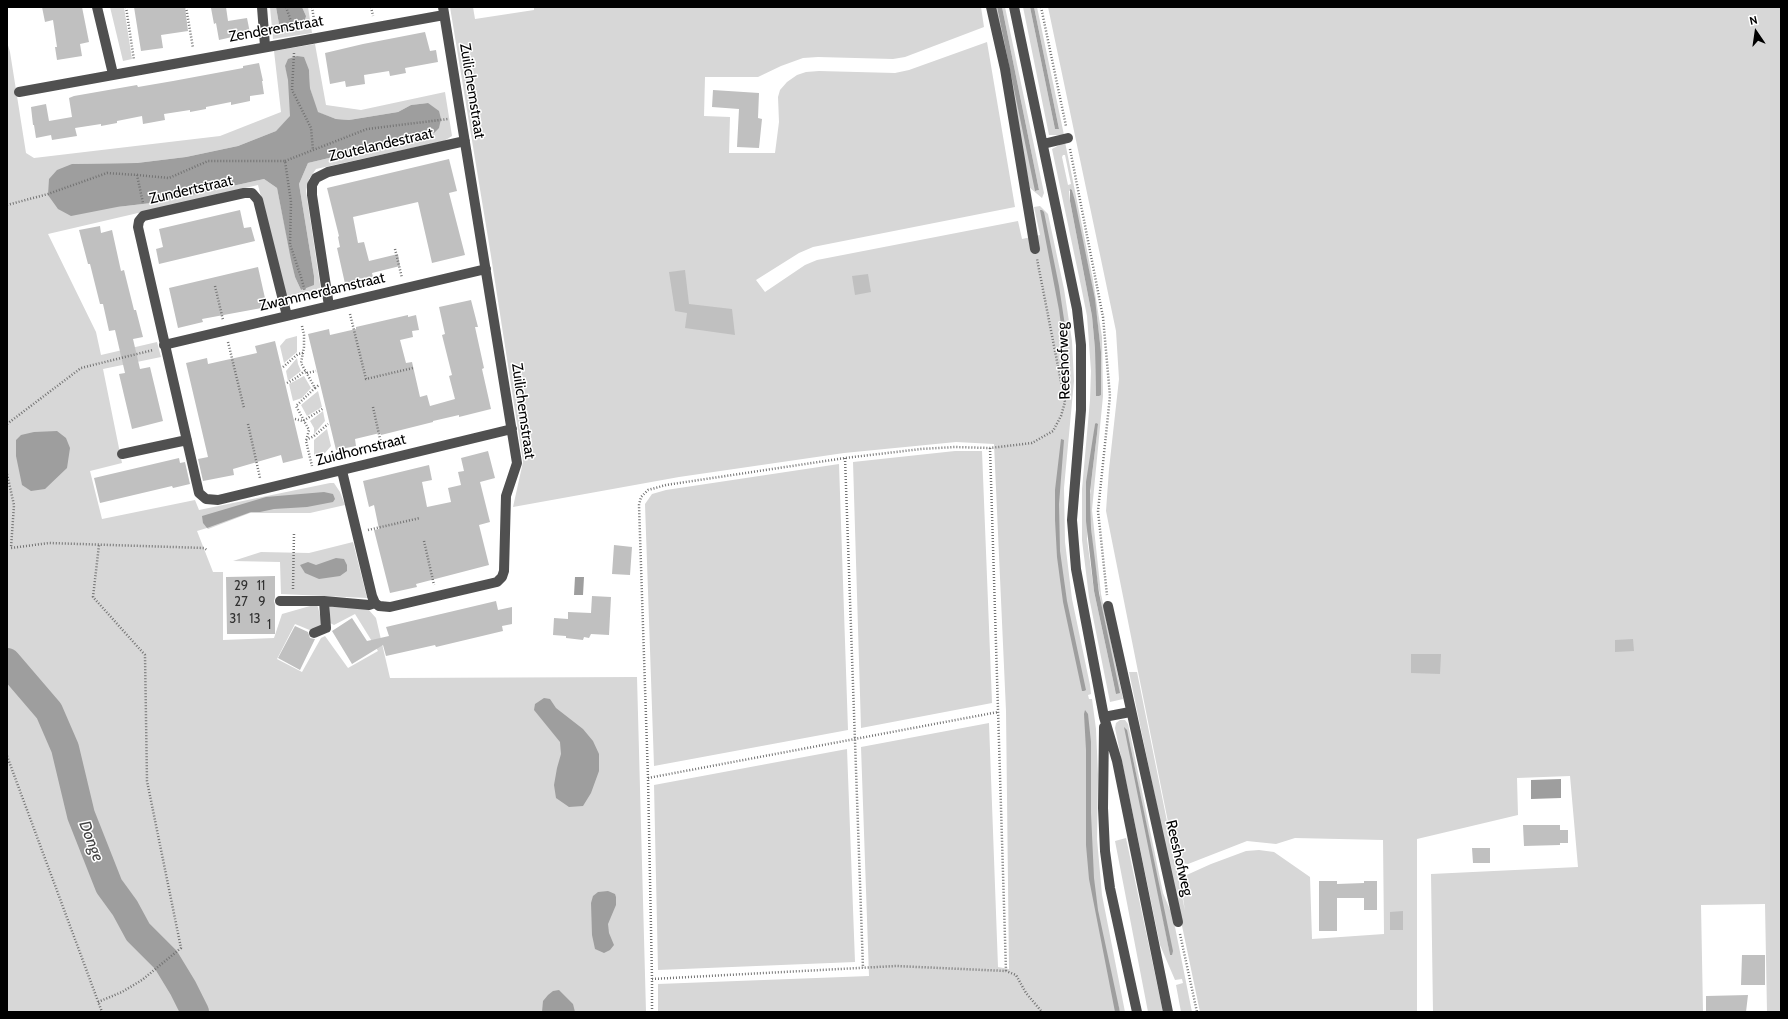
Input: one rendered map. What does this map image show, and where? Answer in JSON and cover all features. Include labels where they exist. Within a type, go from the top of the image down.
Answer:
[{"type":"street","points":[[97,7],[113,74]]},
{"type":"street","points":[[262,7],[266,46]]},
{"type":"street","points":[[991,7],[1006,69],[1035,249]]},
{"type":"street","name":"Reeshofweg","points":[[1014,7],[1077,309],[1081,345],[1081,410],[1072,520],[1076,569],[1104,717],[1117,761],[1168,1012]]},
{"type":"street","name":"Zenderenstraat","points":[[19,92],[316,37],[444,11]]},
{"type":"street","name":"Zuilichemstraat","points":[[280,601],[293,600],[369,604],[375,603],[379,606],[390,607],[497,582],[502,577],[504,571],[506,496],[517,463],[444,11]]},
{"type":"street","points":[[1043,144],[1068,138]]},
{"type":"street","name":"Zoutelandestraat","points":[[329,306],[312,195],[312,185],[316,178],[328,172],[465,141]]},
{"type":"street","name":"Zundertstraat","points":[[218,500],[206,499],[200,493],[161,346],[138,227],[139,220],[145,216],[244,193],[252,193],[258,200],[287,316]]},
{"type":"street","name":"Zwammerdamstraat","points":[[161,346],[486,269]]},
{"type":"street","name":"Zuidhornstraat","points":[[218,500],[512,430]]},
{"type":"street","points":[[122,454],[187,440]]},
{"type":"street","points":[[342,471],[372,596],[375,603]]},
{"type":"street","points":[[314,633],[328,629],[324,601]]},
{"type":"street","name":"Reeshofweg","points":[[1108,606],[1130,712],[1178,922]]},
{"type":"street","points":[[1104,717],[1130,712]]},
{"type":"street","name":"Reeshofweg","points":[[1104,717],[1103,808],[1105,851],[1110,888],[1137,1012]]},
{"type":"path","points":[[126,7],[136,70]]},
{"type":"path","points":[[186,7],[195,59]]},
{"type":"path","points":[[286,7],[294,29]]},
{"type":"path","points":[[312,7],[316,37]]},
{"type":"path","points":[[295,48],[292,90],[311,128],[314,150]]},
{"type":"path","points":[[285,161],[367,129],[448,119]]},
{"type":"path","points":[[7,205],[48,194],[107,173],[137,175],[143,205]]},
{"type":"path","points":[[395,249],[404,288]]},
{"type":"path","points":[[652,1012],[648,778],[639,505],[640,497],[648,490],[666,485],[845,458],[921,449],[955,447],[990,448],[1032,443],[1052,431],[1061,416],[1065,402],[1035,249]]},
{"type":"path","points":[[215,286],[244,408]]},
{"type":"path","points":[[347,302],[366,379],[413,368]]},
{"type":"path","points":[[298,313],[304,335],[302,363],[315,388]]},
{"type":"path","points":[[7,424],[81,368],[161,346]]},
{"type":"path","points":[[283,367],[298,354],[303,353]]},
{"type":"path","points":[[287,383],[307,372],[316,371]]},
{"type":"path","points":[[292,406],[296,406],[319,385]]},
{"type":"path","points":[[296,406],[309,430],[306,441],[315,477]]},
{"type":"path","points":[[373,407],[385,460]]},
{"type":"path","points":[[296,419],[303,421],[324,408]]},
{"type":"path","points":[[248,424],[263,490]]},
{"type":"path","points":[[306,441],[328,424]]},
{"type":"path","points":[[990,448],[1006,971]]},
{"type":"path","points":[[845,458],[863,968]]},
{"type":"path","points":[[7,474],[14,506],[11,548],[49,543],[204,548],[207,550]]},
{"type":"path","points":[[357,532],[420,518]]},
{"type":"path","points":[[293,600],[294,533]]},
{"type":"path","points":[[424,541],[436,596]]},
{"type":"path","points":[[98,1002],[122,992],[142,980],[181,948],[147,781],[145,655],[93,598],[99,545]]},
{"type":"path","points":[[648,778],[998,712]]},
{"type":"path","points":[[7,756],[102,1012]]},
{"type":"path","points":[[1178,922],[1197,1012]]},
{"type":"path","points":[[652,979],[896,966],[1006,971],[1016,976],[1026,994],[1042,1012]]},
{"type":"shaded area","points":[[110,7],[124,7],[132,59],[123,61]]},
{"type":"shaded area","points":[[270,7],[276,7],[279,24],[306,16],[302,7],[308,7],[312,33],[273,39]]},
{"type":"shaded area","points":[[276,7],[302,7],[306,16],[302,29],[288,32],[283,30],[279,24]]},
{"type":"shaded area","points":[[450,7],[473,7],[475,19],[534,10],[534,7],[981,7],[984,27],[905,57],[893,59],[803,58],[758,77],[705,77],[704,116],[730,117],[729,153],[775,153],[779,122],[778,97],[780,90],[787,82],[797,75],[806,72],[819,71],[895,73],[909,70],[987,42],[1015,207],[813,247],[799,253],[756,280],[765,292],[805,265],[817,260],[1018,221],[1022,239],[1040,235],[1034,207],[1040,206],[1048,214],[1064,289],[1072,341],[1074,381],[1064,488],[1065,542],[1072,599],[1090,685],[1091,694],[1088,695],[1089,699],[1092,699],[1096,729],[1098,775],[1097,839],[1102,895],[1125,1012],[1120,1012],[1117,1000],[1119,1012],[658,1012],[658,984],[869,976],[861,747],[989,723],[998,967],[1009,969],[1006,711],[994,444],[956,442],[844,453],[679,477],[513,507],[523,462]]},
{"type":"shaded area","points":[[993,7],[997,7],[1036,191],[1039,190],[1002,7],[1005,7],[1044,193],[1042,198],[1030,188]]},
{"type":"shaded area","points":[[997,7],[1002,7],[1039,190],[1035,191]]},
{"type":"shaded area","points":[[1023,7],[1030,7],[1055,129],[1059,129],[1034,7],[1037,7],[1064,135],[1049,135]]},
{"type":"shaded area","points":[[1030,7],[1034,7],[1059,129],[1055,129]]},
{"type":"shaded area","points":[[1048,7],[1781,7],[1781,1012],[1767,1012],[1765,904],[1701,905],[1703,1012],[1433,1012],[1431,874],[1578,867],[1570,776],[1517,778],[1518,815],[1417,839],[1417,1012],[1200,1012],[1129,672],[1137,672],[1185,911],[1180,878],[1211,864],[1246,851],[1259,850],[1274,852],[1310,877],[1312,939],[1384,934],[1383,840],[1295,838],[1276,844],[1247,841],[1188,864],[1176,862],[1106,511],[1119,379],[1116,331]]},
{"type":"shaded area","points":[[7,42],[10,52],[26,153],[34,158],[220,136],[281,112],[274,51],[315,44],[326,105],[361,110],[445,92],[452,136],[444,141],[316,169],[309,179],[306,191],[321,291],[287,300],[258,185],[48,234],[96,332],[101,355],[157,342],[161,357],[103,369],[122,463],[90,471],[102,519],[195,500],[199,510],[334,483],[340,492],[345,505],[310,513],[250,513],[208,529],[197,531],[213,572],[223,572],[223,640],[274,638],[282,614],[317,604],[323,626],[312,631],[295,624],[277,659],[302,672],[321,638],[325,636],[348,668],[378,651],[355,614],[334,625],[330,623],[330,606],[368,609],[376,618],[390,678],[637,677],[646,1012],[7,1012]],"holes":[[[285,66],[309,70],[310,88],[317,112],[336,119],[349,120],[398,112],[411,105],[428,103],[434,133],[308,163],[299,184],[314,284],[301,290],[295,277],[277,188],[264,179],[160,202],[117,207],[72,164],[137,163],[186,157],[238,146],[276,131],[291,116],[289,80]]]},
{"type":"shaded area","points":[[297,56],[304,57],[309,70],[310,88],[318,112],[336,119],[349,120],[398,112],[411,105],[428,103],[439,111],[441,119],[439,128],[434,133],[308,163],[299,184],[314,276],[314,285],[301,290],[295,277],[291,260],[277,188],[264,179],[160,202],[117,207],[71,216],[58,209],[48,195],[49,179],[57,170],[72,164],[137,163],[186,157],[238,146],[276,131],[290,116],[288,80],[285,66],[288,59]]},
{"type":"shaded area","points":[[1065,142],[1093,280],[1102,337],[1103,396],[1092,510],[1101,594],[1123,699],[1110,702],[1089,597],[1082,540],[1082,489],[1090,400],[1091,371],[1087,316],[1052,149]],"holes":[[[1065,155],[1071,184],[1068,185],[1062,157]],[[1072,190],[1091,281],[1097,318],[1101,352],[1101,386],[1096,395],[1095,349],[1092,316],[1069,191]],[[1095,424],[1098,424],[1091,485]],[[1090,495],[1094,560],[1116,694],[1094,591],[1087,539]]]},
{"type":"shaded area","points":[[1070,189],[1072,190],[1075,201],[1095,299],[1101,352],[1101,395],[1099,396],[1096,396],[1095,349],[1092,316],[1070,201]]},
{"type":"shaded area","points":[[1040,210],[1044,212],[1059,286],[1067,339],[1065,341],[1063,340],[1059,310]]},
{"type":"shaded area","points":[[297,336],[297,352],[284,363],[280,346],[286,339]]},
{"type":"shaded area","points":[[297,358],[301,371],[288,381],[286,371]]},
{"type":"shaded area","points":[[304,376],[311,388],[302,398],[293,401],[289,384]]},
{"type":"shaded area","points":[[318,391],[322,407],[307,416],[301,405]]},
{"type":"shaded area","points":[[323,411],[325,421],[314,434],[314,428],[310,421]]},
{"type":"shaded area","points":[[1096,423],[1098,424],[1090,491],[1091,528],[1099,593],[1120,693],[1116,694],[1094,591],[1086,521],[1086,482]]},
{"type":"shaded area","points":[[327,429],[331,446],[325,453],[314,456],[314,440]]},
{"type":"shaded area","points":[[57,431],[66,438],[70,448],[67,468],[45,489],[31,491],[22,485],[16,456],[16,440],[21,435],[34,432]]},
{"type":"shaded area","points":[[1061,439],[1064,440],[1059,504],[1060,551],[1067,601],[1086,690],[1084,691],[1082,691],[1063,602],[1057,557],[1055,490]]},
{"type":"shaded area","points":[[955,451],[982,451],[992,703],[861,728],[853,462]]},
{"type":"shaded area","points":[[839,464],[848,730],[654,766],[645,504],[652,494],[666,490]]},
{"type":"shaded area","points":[[324,492],[333,494],[335,499],[333,502],[307,507],[251,512],[207,528],[203,523],[202,516],[266,497]]},
{"type":"shaded area","points":[[353,542],[367,598],[281,594],[280,562],[233,561],[261,552],[309,553]]},
{"type":"shaded area","points":[[336,558],[344,559],[347,565],[347,571],[340,576],[319,579],[305,573],[300,565],[308,562],[316,565]]},
{"type":"shaded area","points":[[575,577],[584,577],[583,595],[574,595]]},
{"type":"shaded area","points":[[544,698],[550,699],[556,708],[583,729],[593,741],[599,754],[599,771],[591,793],[583,806],[569,807],[556,798],[554,785],[561,754],[560,742],[534,710],[535,704]]},
{"type":"shaded area","points":[[1085,710],[1088,714],[1091,742],[1091,813],[1094,878],[1098,910],[1120,1012],[1115,1012],[1089,879],[1086,845]]},
{"type":"shaded area","points":[[1120,720],[1125,720],[1128,724],[1163,893],[1173,917],[1192,1012],[1181,1012],[1176,985],[1183,983],[1182,979],[1175,980],[1160,945],[1115,728],[1116,723]],"holes":[[[1127,730],[1172,955],[1170,955]]]},
{"type":"shaded area","points":[[1124,727],[1127,730],[1173,951],[1172,955],[1170,955]]},
{"type":"shaded area","points":[[847,749],[855,962],[658,970],[654,785]]},
{"type":"shaded area","points":[[1561,779],[1561,798],[1531,799],[1531,780]]},
{"type":"shaded area","points":[[1126,838],[1163,1012],[1148,1012],[1115,841]]},
{"type":"shaded area","points":[[608,891],[615,894],[616,897],[616,905],[608,924],[609,933],[614,945],[610,950],[604,953],[595,949],[592,935],[591,903],[593,896],[598,892]]},
{"type":"shaded area","points":[[559,990],[573,1004],[575,1012],[542,1012],[543,1001],[553,991]]},
{"type":"building","points":[[42,7],[82,7],[89,42],[80,44],[82,56],[57,60],[55,47],[57,47],[53,20],[45,22]]},
{"type":"building","points":[[134,7],[185,7],[188,31],[161,35],[163,48],[141,51]]},
{"type":"building","points":[[226,7],[228,21],[247,18],[250,33],[219,40],[216,23],[214,24],[211,8]]},
{"type":"building","points":[[425,32],[430,51],[436,50],[438,62],[405,68],[406,73],[390,76],[389,71],[364,75],[365,84],[346,87],[345,81],[330,84],[325,53]]},
{"type":"building","points":[[259,63],[264,94],[250,96],[250,101],[231,105],[231,102],[190,112],[190,110],[164,114],[165,120],[143,124],[142,116],[101,126],[101,124],[75,128],[77,136],[52,140],[51,135],[36,138],[31,107],[46,104],[49,121],[72,117],[69,98],[74,96],[137,85],[138,87],[173,81],[243,68],[243,66]]},
{"type":"building","points":[[713,90],[759,93],[758,118],[762,119],[759,148],[737,147],[739,109],[712,107]]},
{"type":"building","points":[[449,159],[457,191],[449,193],[465,255],[432,263],[418,202],[353,217],[358,243],[364,242],[369,261],[398,254],[400,266],[372,273],[374,281],[346,288],[337,248],[340,247],[339,236],[327,188]]},
{"type":"building","points":[[240,210],[244,228],[251,227],[255,241],[159,264],[156,249],[163,247],[159,229]]},
{"type":"building","points":[[100,226],[101,233],[112,230],[121,271],[124,270],[134,310],[136,310],[143,337],[133,339],[140,369],[150,367],[163,421],[132,429],[119,374],[125,373],[115,330],[109,331],[103,304],[100,304],[90,264],[88,264],[79,230]]},
{"type":"building","points":[[258,267],[267,307],[202,319],[203,322],[178,328],[169,288]]},
{"type":"building","points":[[685,270],[689,304],[732,309],[735,335],[685,328],[687,313],[675,311],[669,272]]},
{"type":"building","points":[[868,274],[871,292],[855,295],[852,276]]},
{"type":"building","points":[[471,300],[478,327],[475,327],[491,409],[459,417],[459,415],[433,421],[381,435],[380,433],[355,439],[356,446],[336,450],[308,334],[329,329],[330,335],[356,329],[356,327],[408,315],[408,317],[416,315],[419,330],[412,331],[413,337],[400,340],[406,363],[412,362],[420,397],[427,395],[430,406],[455,399],[449,376],[452,375],[442,335],[445,334],[439,307]]},
{"type":"building","points":[[275,341],[303,458],[283,463],[281,455],[233,469],[234,475],[203,481],[198,459],[208,457],[186,363],[207,358],[208,364],[257,353],[255,346]]},
{"type":"building","points":[[488,451],[495,478],[480,482],[490,522],[479,525],[489,565],[416,584],[417,587],[390,593],[374,530],[379,529],[374,505],[369,507],[363,481],[429,465],[432,480],[422,482],[427,507],[451,502],[448,488],[461,485],[458,472],[464,471],[461,458]]},
{"type":"building","points":[[179,458],[180,463],[185,462],[190,484],[173,488],[172,486],[100,503],[94,478]]},
{"type":"building","points":[[614,545],[632,547],[630,575],[612,574]]},
{"type":"building","points":[[275,576],[275,634],[227,634],[226,577]]},
{"type":"building","points":[[592,596],[611,597],[609,635],[591,634],[589,638],[584,637],[583,640],[553,635],[554,618],[568,619],[568,612],[591,613]]},
{"type":"building","points":[[496,601],[498,610],[512,607],[512,624],[502,626],[503,631],[436,647],[435,645],[386,656],[383,645],[352,664],[332,631],[352,618],[367,641],[389,636],[386,627]]},
{"type":"building","points":[[295,626],[308,632],[310,638],[315,639],[300,670],[278,658]]},
{"type":"building","points":[[1633,639],[1634,651],[1615,652],[1615,640]]},
{"type":"building","points":[[1411,654],[1441,654],[1440,674],[1411,673]]},
{"type":"building","points":[[1523,825],[1560,825],[1560,830],[1568,830],[1568,843],[1560,843],[1560,845],[1524,846]]},
{"type":"building","points":[[1472,848],[1490,848],[1490,863],[1473,863]]},
{"type":"building","points":[[1319,881],[1337,881],[1337,884],[1377,881],[1377,910],[1364,910],[1364,898],[1337,898],[1337,931],[1319,931]]},
{"type":"building","points":[[1403,911],[1403,930],[1390,930],[1390,912]]},
{"type":"building","points":[[1742,955],[1765,955],[1765,985],[1741,985]]},
{"type":"building","points":[[1748,995],[1746,1012],[1706,1012],[1706,996]]},
{"type":"waterway","name":"Donge","points":[[7,662],[49,711],[65,748],[81,815],[109,886],[125,908],[138,932],[166,960],[183,988],[195,1012]]}]
